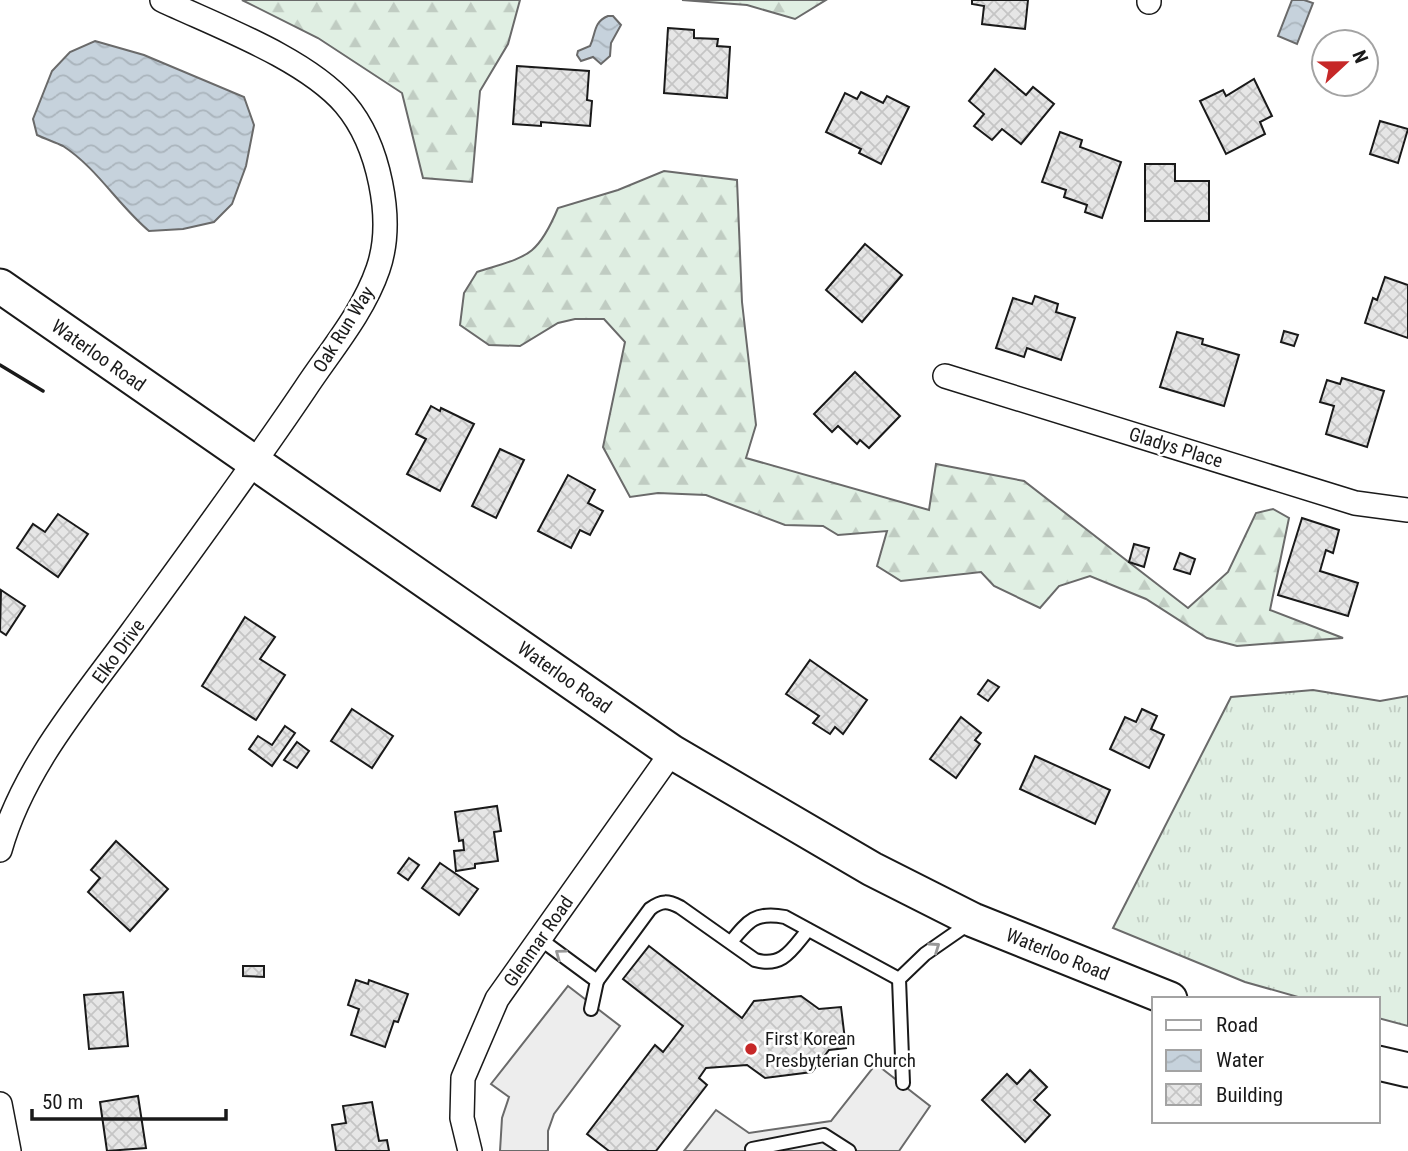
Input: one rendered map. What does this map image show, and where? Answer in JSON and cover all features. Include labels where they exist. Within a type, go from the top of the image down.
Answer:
[{"type":"main road","name":"Waterloo Road","points":[[0,286],[672,752],[872,869],[973,920],[1165,997]]},
{"type":"main road","points":[[1380,1063],[1408,1070]]},
{"type":"street","name":"Oak Run Way","points":[[162,0],[279,56],[321,82],[346,105],[366,140],[381,183],[385,226],[378,268],[360,308],[255,464]]},
{"type":"street","name":"Gladys Place","points":[[945,376],[1355,503],[1408,510]]},
{"type":"street","name":"Elko Drive","points":[[0,850],[28,780],[87,693],[255,464]]},
{"type":"street","name":"Glenmar Road","points":[[470,1151],[462,1118],[463,1078],[497,999],[672,752]]},
{"type":"street","points":[[0,1104],[9,1151]]},
{"type":"lane","points":[[591,1009],[597,981],[650,909],[660,902],[670,902],[680,907],[755,960],[766,963],[788,955],[808,930]]},
{"type":"lane","points":[[731,942],[748,922],[770,914],[785,917],[899,979]]},
{"type":"lane","points":[[903,1083],[899,979],[925,954],[973,920]]},
{"type":"lane","points":[[540,939],[597,981]]},
{"type":"lane","points":[[752,1149],[824,1135],[849,1151]]},
{"type":"green space","points":[[242,0],[520,0],[508,44],[480,91],[472,182],[423,178],[402,93],[318,38]]},
{"type":"green space","points":[[682,0],[826,0],[795,19],[747,5]]},
{"type":"green space","points":[[664,171],[737,180],[742,302],[756,425],[746,458],[929,510],[936,464],[1024,481],[1188,608],[1228,572],[1256,513],[1273,509],[1289,518],[1270,610],[1343,638],[1237,646],[1207,638],[1146,599],[1090,576],[1059,586],[1040,608],[994,586],[981,572],[901,581],[877,566],[887,531],[838,535],[823,526],[785,525],[706,495],[658,493],[630,497],[603,447],[625,342],[604,319],[575,319],[558,323],[520,346],[489,345],[460,325],[464,293],[477,272],[528,253],[544,237],[558,208],[618,190]]},
{"type":"green space","points":[[1313,690],[1380,701],[1408,696],[1408,1026],[1380,1019],[1380,997],[1298,997],[1245,982],[1113,928],[1231,697]]},
{"type":"shaded area","points":[[568,986],[620,1026],[554,1114],[548,1131],[548,1151],[500,1151],[502,1118],[509,1097],[491,1084]]},
{"type":"shaded area","points":[[876,1064],[930,1106],[899,1151],[684,1151],[716,1110],[749,1133],[831,1121]]},
{"type":"water","points":[[1292,0],[1313,3],[1297,44],[1278,36]]},
{"type":"water","points":[[608,16],[613,16],[621,25],[611,43],[610,56],[601,64],[593,57],[581,61],[577,55],[578,51],[590,46],[597,25]]},
{"type":"water","points":[[95,41],[144,55],[244,97],[254,125],[246,166],[232,204],[214,222],[183,229],[149,231],[75,155],[63,146],[37,135],[33,119],[52,71],[70,52]]},
{"type":"building","points":[[972,0],[1028,0],[1025,29],[982,24],[984,6],[972,4]]},
{"type":"building","points":[[668,28],[694,30],[694,38],[718,39],[717,46],[730,47],[727,98],[664,93]]},
{"type":"building","points":[[517,66],[589,71],[587,100],[592,101],[590,126],[541,122],[541,126],[513,124]]},
{"type":"building","points":[[995,69],[1026,95],[1033,87],[1054,104],[1021,144],[1002,129],[992,140],[974,126],[984,114],[969,101]]},
{"type":"building","points":[[1254,79],[1272,116],[1260,122],[1265,134],[1226,154],[1200,101],[1223,90],[1226,96]]},
{"type":"building","points":[[861,92],[883,103],[887,96],[909,107],[881,164],[859,153],[861,149],[826,132],[845,93],[857,99]]},
{"type":"building","points":[[1380,121],[1408,129],[1398,163],[1370,154]]},
{"type":"building","points":[[1060,132],[1082,140],[1080,147],[1121,162],[1102,218],[1085,212],[1087,205],[1064,197],[1066,190],[1042,182]]},
{"type":"building","points":[[1145,164],[1175,164],[1175,181],[1209,181],[1209,221],[1145,221]]},
{"type":"building","points":[[865,244],[902,275],[862,322],[826,290]]},
{"type":"building","points":[[1385,277],[1408,285],[1408,338],[1365,323],[1373,298],[1377,300]]},
{"type":"building","points":[[1035,296],[1058,304],[1056,312],[1075,318],[1061,360],[1027,348],[1024,357],[996,348],[1013,298],[1032,304]]},
{"type":"building","points":[[1284,331],[1298,335],[1294,346],[1281,342]]},
{"type":"building","points":[[1177,332],[1203,339],[1202,344],[1239,355],[1224,406],[1160,387]]},
{"type":"building","points":[[855,372],[900,416],[869,448],[860,440],[857,444],[838,426],[832,432],[814,414]]},
{"type":"building","points":[[1342,378],[1384,391],[1367,447],[1326,434],[1334,406],[1320,402],[1327,380],[1340,384]]},
{"type":"building","points":[[431,406],[474,424],[440,491],[407,474],[426,439],[416,434]]},
{"type":"building","points":[[500,449],[524,460],[496,518],[472,506]]},
{"type":"building","points":[[568,475],[595,490],[588,503],[603,511],[590,535],[580,530],[571,548],[538,531]]},
{"type":"building","points":[[58,514],[88,534],[58,577],[17,548],[33,524],[45,532]]},
{"type":"building","points":[[1302,518],[1339,530],[1333,553],[1326,550],[1320,571],[1358,583],[1348,616],[1278,595]]},
{"type":"building","points":[[1134,544],[1149,548],[1144,567],[1129,562]]},
{"type":"building","points":[[1180,553],[1195,559],[1190,574],[1174,569]]},
{"type":"building","points":[[1,590],[25,606],[6,635],[0,631]]},
{"type":"building","points":[[245,617],[275,637],[260,659],[285,675],[256,720],[202,686]]},
{"type":"building","points":[[810,660],[867,700],[843,734],[835,727],[830,734],[813,723],[819,716],[786,694]]},
{"type":"building","points":[[988,680],[999,687],[988,701],[978,694]]},
{"type":"building","points":[[352,709],[393,736],[372,768],[331,741]]},
{"type":"building","points":[[1142,709],[1157,716],[1151,729],[1164,735],[1149,768],[1110,749],[1125,717],[1136,722]]},
{"type":"building","points":[[961,717],[981,733],[975,740],[980,744],[956,778],[930,759]]},
{"type":"building","points":[[285,726],[295,733],[272,766],[249,749],[258,736],[272,745]]},
{"type":"building","points":[[297,742],[309,751],[297,768],[284,760]]},
{"type":"building","points":[[1035,756],[1110,790],[1095,824],[1020,789]]},
{"type":"building","points":[[497,806],[501,831],[494,832],[498,861],[475,864],[475,868],[456,871],[454,851],[464,850],[463,840],[459,841],[455,812]]},
{"type":"building","points":[[116,841],[168,889],[130,931],[88,892],[100,878],[91,870]]},
{"type":"building","points":[[409,858],[419,865],[408,880],[398,873]]},
{"type":"building","points":[[440,863],[478,889],[459,915],[422,888]]},
{"type":"building","name":"First Korean Presbyterian Church","points":[[649,946],[742,1018],[754,1001],[801,996],[819,1009],[841,1007],[846,1048],[829,1050],[812,1072],[765,1078],[747,1065],[706,1068],[699,1078],[707,1085],[656,1151],[609,1151],[587,1134],[655,1045],[663,1052],[683,1026],[623,979]]},
{"type":"building","points":[[243,966],[264,966],[264,977],[243,976]]},
{"type":"building","points":[[356,980],[368,984],[369,980],[408,994],[385,1047],[351,1035],[359,1009],[348,1005]]},
{"type":"building","points":[[123,992],[128,1046],[89,1049],[84,995]]},
{"type":"building","points":[[1030,1070],[1047,1087],[1034,1100],[1050,1115],[1025,1142],[982,1100],[1007,1074],[1017,1084]]},
{"type":"building","points":[[138,1096],[146,1148],[107,1151],[100,1102]]},
{"type":"building","points":[[372,1102],[379,1141],[387,1140],[389,1151],[336,1151],[332,1125],[346,1123],[343,1106]]},
{"type":"wall","points":[[0,365],[43,391]]},
{"type":"place","name":"First Korean Presbyterian Church","points":[[751,1049]]}]
